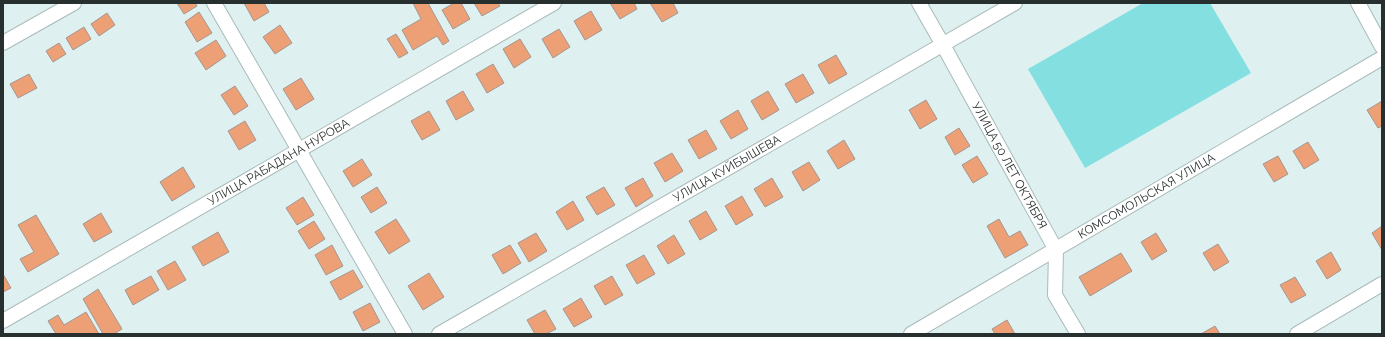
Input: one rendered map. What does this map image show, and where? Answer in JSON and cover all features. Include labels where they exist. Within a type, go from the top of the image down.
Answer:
[{"type":"street","points":[[3,43],[74,3]]},
{"type":"street","points":[[214,3],[405,334]]},
{"type":"street","name":"УЛИЦА РАБАДАНА НУРОВА","points":[[3,321],[554,3]]},
{"type":"street","name":"УЛИЦА 50 ЛЕТ ОКТЯБРЯ","points":[[919,3],[1056,250],[1056,295],[1078,334]]},
{"type":"street","name":"УЛИЦА КУЙБЫШЕВА","points":[[439,334],[1015,3]]},
{"type":"street","points":[[1358,3],[1382,47]]},
{"type":"street","points":[[3,36],[24,32]]},
{"type":"street","name":"КОМСОМОЛЬСКАЯ УЛИЦА","points":[[911,334],[1382,58]]},
{"type":"street","points":[[1297,334],[1382,284]]},
{"type":"shaded area","points":[[1143,3],[1210,3],[1251,73],[1085,168],[1028,69]]},
{"type":"building","points":[[177,3],[195,3],[197,6],[184,14]]},
{"type":"building","points":[[244,3],[264,3],[269,12],[254,21]]},
{"type":"building","points":[[413,3],[428,3],[449,41],[443,45],[437,36],[413,50],[402,30],[421,19]]},
{"type":"building","points":[[454,3],[461,3],[470,19],[453,29],[442,10]]},
{"type":"building","points":[[474,3],[498,3],[500,6],[482,16]]},
{"type":"building","points":[[610,3],[634,3],[637,9],[620,19]]},
{"type":"building","points":[[650,3],[673,3],[678,13],[662,22]]},
{"type":"building","points":[[591,11],[602,30],[585,40],[574,21]]},
{"type":"building","points":[[199,12],[212,33],[197,42],[185,22]]},
{"type":"building","points":[[107,13],[115,25],[99,36],[91,24]]},
{"type":"building","points":[[280,25],[292,43],[275,54],[263,37]]},
{"type":"building","points":[[84,27],[91,39],[73,50],[66,38]]},
{"type":"building","points":[[559,29],[570,47],[553,58],[542,39]]},
{"type":"building","points":[[396,34],[408,53],[399,58],[387,39]]},
{"type":"building","points":[[520,39],[531,57],[514,68],[503,49]]},
{"type":"building","points":[[216,40],[226,56],[206,70],[195,53]]},
{"type":"building","points":[[59,43],[66,54],[53,62],[46,51]]},
{"type":"building","points":[[836,55],[847,74],[829,84],[818,65]]},
{"type":"building","points":[[493,64],[504,83],[487,93],[476,74]]},
{"type":"building","points":[[29,74],[37,88],[18,98],[10,84]]},
{"type":"building","points":[[803,74],[814,93],[796,103],[785,84]]},
{"type":"building","points":[[301,78],[314,99],[296,110],[283,89]]},
{"type":"building","points":[[235,86],[248,106],[234,115],[221,95]]},
{"type":"building","points":[[463,91],[474,110],[456,120],[446,101]]},
{"type":"building","points":[[768,91],[779,110],[762,120],[751,101]]},
{"type":"building","points":[[926,100],[937,119],[920,129],[909,110]]},
{"type":"building","points":[[1382,101],[1382,126],[1378,128],[1367,110]]},
{"type":"building","points":[[738,110],[748,129],[731,139],[720,121]]},
{"type":"building","points":[[429,111],[440,130],[422,140],[411,121]]},
{"type":"building","points":[[245,121],[256,140],[239,150],[228,131]]},
{"type":"building","points":[[959,128],[970,146],[955,155],[945,137]]},
{"type":"building","points":[[706,130],[717,149],[699,159],[688,140]]},
{"type":"building","points":[[844,140],[855,159],[838,169],[827,151]]},
{"type":"building","points":[[1308,142],[1319,160],[1304,169],[1293,151]]},
{"type":"building","points":[[672,153],[683,171],[665,182],[654,163]]},
{"type":"building","points":[[977,156],[988,174],[973,183],[962,165]]},
{"type":"building","points":[[1278,156],[1288,174],[1274,182],[1263,164]]},
{"type":"building","points":[[362,159],[372,175],[353,187],[343,171]]},
{"type":"building","points":[[809,162],[820,180],[803,191],[792,172]]},
{"type":"building","points":[[183,167],[195,187],[172,201],[160,182]]},
{"type":"building","points":[[643,178],[653,196],[636,207],[625,188]]},
{"type":"building","points":[[772,178],[783,197],[765,207],[754,189]]},
{"type":"building","points":[[377,187],[387,203],[371,213],[361,197]]},
{"type":"building","points":[[604,187],[615,205],[597,215],[586,197]]},
{"type":"building","points":[[742,196],[753,215],[736,225],[725,206]]},
{"type":"building","points":[[303,197],[314,215],[297,225],[286,208]]},
{"type":"building","points":[[573,201],[584,220],[567,230],[556,212]]},
{"type":"building","points":[[706,211],[717,230],[700,240],[689,221]]},
{"type":"building","points":[[101,213],[112,232],[94,242],[83,224]]},
{"type":"building","points":[[36,215],[59,254],[28,272],[20,259],[34,252],[18,225]]},
{"type":"building","points":[[396,219],[410,241],[389,254],[375,232]]},
{"type":"building","points":[[999,219],[1009,237],[1020,231],[1028,245],[1005,258],[987,226]]},
{"type":"building","points":[[314,221],[325,239],[309,249],[298,231]]},
{"type":"building","points":[[1382,226],[1382,250],[1372,233]]},
{"type":"building","points":[[218,232],[229,252],[203,266],[192,247]]},
{"type":"building","points":[[536,233],[547,251],[529,262],[518,243]]},
{"type":"building","points":[[1156,233],[1167,251],[1152,260],[1141,242]]},
{"type":"building","points":[[674,235],[685,254],[668,264],[657,246]]},
{"type":"building","points":[[1218,244],[1229,262],[1214,271],[1203,253]]},
{"type":"building","points":[[332,245],[343,266],[326,275],[315,255]]},
{"type":"building","points":[[510,245],[521,263],[503,274],[492,255]]},
{"type":"building","points":[[1331,252],[1341,270],[1327,279],[1316,261]]},
{"type":"building","points":[[1121,253],[1132,271],[1090,296],[1079,277]]},
{"type":"building","points":[[644,255],[655,274],[637,284],[626,265]]},
{"type":"building","points":[[175,261],[186,280],[168,290],[157,271]]},
{"type":"building","points":[[353,270],[363,287],[340,300],[330,282]]},
{"type":"building","points":[[429,273],[444,297],[423,310],[408,286]]},
{"type":"building","points":[[3,274],[11,288],[3,292]]},
{"type":"building","points":[[151,276],[159,290],[133,305],[125,290]]},
{"type":"building","points":[[612,276],[623,295],[605,305],[594,286]]},
{"type":"building","points":[[1295,277],[1306,295],[1291,303],[1280,285]]},
{"type":"building","points":[[98,289],[122,329],[114,334],[103,334],[83,299]]},
{"type":"building","points":[[581,298],[592,317],[574,327],[563,309]]},
{"type":"building","points":[[370,303],[380,322],[363,331],[353,312]]},
{"type":"building","points":[[545,310],[556,329],[546,334],[535,334],[527,320]]},
{"type":"building","points":[[86,312],[99,334],[56,334],[48,321],[58,315],[64,325]]},
{"type":"building","points":[[1007,320],[1015,334],[995,334],[992,329]]},
{"type":"building","points":[[1215,326],[1220,334],[1201,334]]}]
